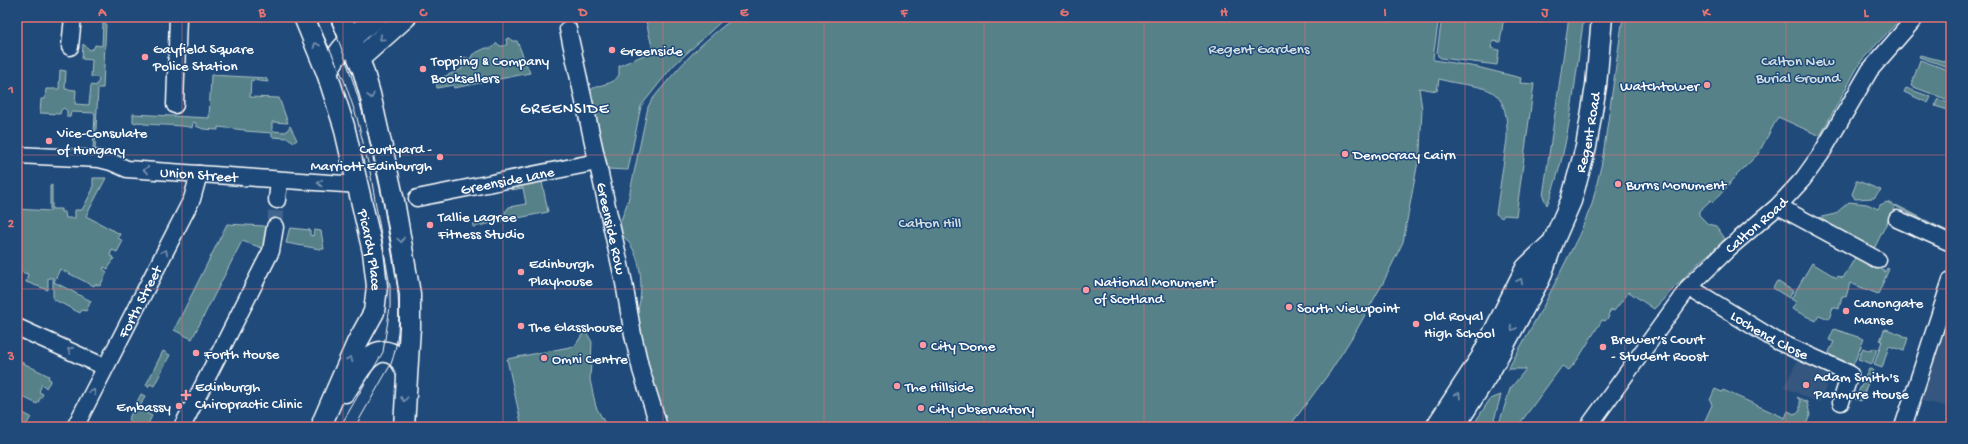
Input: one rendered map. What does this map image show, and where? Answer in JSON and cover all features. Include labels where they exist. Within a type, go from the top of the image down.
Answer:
[{"type":"main road","name":"Picardy Place","points":[[304,17],[327,73],[344,126],[359,185],[373,252],[377,286],[374,312],[357,343],[322,424]]},
{"type":"main road","points":[[341,17],[359,59],[370,94],[394,201],[410,294],[410,327],[406,371],[404,427]]},
{"type":"main road","points":[[327,73],[334,57],[350,39],[377,17]]},
{"type":"main road","points":[[359,59],[406,17]]},
{"type":"main road","name":"Regent Road","points":[[1454,427],[1491,369],[1540,278],[1553,242],[1571,201],[1580,175],[1596,86],[1602,17]]},
{"type":"main road","name":"Regent Road","points":[[1436,427],[1481,358],[1526,268],[1553,242]]},
{"type":"main road","name":"Picardy Place","points":[[322,424],[366,361],[377,353],[388,352],[394,355],[403,362],[406,371]]},
{"type":"street","points":[[70,47],[73,17]]},
{"type":"street","points":[[175,105],[178,17]]},
{"type":"street","name":"Calton Road","points":[[1588,427],[1689,287],[1729,248],[1778,206],[1816,162],[1870,70],[1916,17]]},
{"type":"street","name":"Greenside Row","points":[[568,29],[624,283],[641,370],[659,427]]},
{"type":"street","name":"Union Street","points":[[17,155],[98,159],[111,162],[127,169],[359,185]]},
{"type":"street","name":"Greenside Lane","points":[[417,198],[598,162]]},
{"type":"street","name":"Forth Street","points":[[75,427],[192,199],[199,174]]},
{"type":"street","points":[[277,200],[279,180]]},
{"type":"street","points":[[1778,206],[1878,260]]},
{"type":"street","points":[[1897,219],[1951,242]]},
{"type":"street","points":[[182,427],[271,251],[275,227]]},
{"type":"street","points":[[1903,427],[1951,280]]},
{"type":"street","name":"Lochend Close","points":[[1689,287],[1766,335],[1850,374],[1841,402]]},
{"type":"street","points":[[17,327],[105,367]]},
{"type":"shaded area","points":[[1951,308],[1951,407],[1921,401]]},
{"type":"shaded area","name":"Adam Smith's Panmure House","points":[[1797,361],[1831,376],[1819,403],[1784,387]]},
{"type":"green space","points":[[645,17],[726,17],[673,66],[641,106],[628,170],[607,169],[589,91],[597,86],[609,83],[616,79],[619,75],[619,66],[653,51]]},
{"type":"green space","name":"Calton Hill","points":[[736,17],[1439,17],[1433,58],[1434,60],[1477,67],[1521,78],[1520,83],[1534,84],[1516,216],[1504,215],[1502,218],[1496,214],[1507,139],[1506,119],[1503,105],[1497,96],[1489,90],[1439,79],[1437,91],[1419,88],[1422,109],[1420,151],[1403,242],[1383,283],[1356,331],[1330,372],[1289,427],[668,427],[650,375],[639,334],[637,318],[641,281],[638,262],[630,245],[617,231],[628,201],[648,107],[651,101],[701,45]]},
{"type":"green space","points":[[1442,17],[1504,17],[1500,42],[1493,41],[1491,48],[1499,50],[1497,65],[1441,58],[1438,56],[1437,52]]},
{"type":"green space","points":[[1569,17],[1584,17],[1571,113],[1555,184],[1547,205],[1543,196]]},
{"type":"green space","name":"Calton New Burial Ground","points":[[1623,17],[1902,17],[1861,61],[1820,136],[1778,117],[1758,154],[1730,182],[1730,184],[1713,202],[1711,200],[1699,211],[1699,215],[1708,224],[1716,226],[1726,240],[1699,262],[1654,309],[1629,292],[1614,311],[1611,310],[1608,315],[1609,317],[1605,321],[1602,320],[1578,359],[1569,370],[1562,366],[1518,426],[1519,427],[1498,427],[1510,389],[1526,369],[1508,369],[1544,305],[1579,235],[1592,204],[1602,162]]},
{"type":"green space","points":[[103,23],[106,23],[103,88],[98,88],[95,150],[93,150],[95,113],[71,112],[70,117],[67,117],[67,111],[64,108],[61,110],[60,114],[40,113],[41,99],[45,99],[46,89],[59,89],[60,70],[66,71],[65,89],[76,90],[75,104],[89,105],[91,85],[96,86],[99,80],[97,77],[91,77],[92,60],[82,59],[83,44],[90,50],[94,48],[95,45],[102,46]]},
{"type":"green space","points":[[510,38],[512,41],[517,41],[530,73],[454,88],[453,85],[437,88],[436,80],[462,69],[459,60],[464,57],[470,59],[473,54],[486,48],[492,48],[497,43],[500,46],[504,46],[507,44],[506,39]]},
{"type":"green space","points":[[1920,55],[1951,63],[1951,68],[1919,57]]},
{"type":"green space","points":[[1920,60],[1951,71],[1951,101],[1911,86]]},
{"type":"green space","points":[[211,75],[266,78],[268,82],[251,80],[250,97],[279,98],[288,123],[272,122],[272,131],[286,132],[290,126],[297,140],[294,142],[288,138],[272,137],[272,133],[218,127],[218,130],[203,129],[196,126],[196,123],[193,122],[192,128],[144,124],[139,122],[133,123],[133,114],[209,118]]},
{"type":"green space","points":[[1906,88],[1931,97],[1928,103],[1904,92]]},
{"type":"green space","points":[[1938,99],[1951,104],[1951,111],[1935,106]]},
{"type":"green space","points":[[541,177],[548,212],[473,227],[473,224],[507,218],[505,212],[509,207],[526,204],[523,188],[511,190],[510,183]]},
{"type":"green space","points":[[93,178],[106,178],[86,216],[120,234],[118,238],[123,241],[117,252],[112,250],[110,255],[114,258],[108,269],[104,267],[103,269],[107,272],[100,286],[95,284],[94,286],[60,269],[54,282],[91,301],[86,311],[82,310],[80,313],[53,299],[53,278],[48,278],[48,290],[26,282],[28,274],[21,272],[19,279],[17,279],[17,209],[50,211],[50,186],[52,185],[52,209],[61,209],[61,212],[65,212],[66,218],[75,218],[75,210],[82,210],[93,189]]},
{"type":"green space","points":[[1856,181],[1881,190],[1874,198],[1855,199],[1852,194]]},
{"type":"green space","points":[[1849,202],[1867,204],[1878,209],[1880,205],[1887,202],[1895,206],[1872,253],[1813,219],[1835,214]]},
{"type":"green space","points":[[1896,205],[1951,234],[1895,206]]},
{"type":"green space","points":[[227,224],[264,226],[268,228],[265,249],[242,241],[192,339],[174,330]]},
{"type":"green space","points":[[291,228],[310,230],[310,235],[313,236],[314,230],[321,231],[324,249],[286,243],[289,230]]},
{"type":"green space","points":[[1856,252],[1883,266],[1881,269],[1885,272],[1887,268],[1889,269],[1878,294],[1850,283],[1846,297],[1842,296],[1839,309],[1833,307],[1829,319],[1819,315],[1816,321],[1792,309],[1796,302],[1791,299],[1812,263],[1837,278],[1838,276],[1843,278],[1855,258],[1853,257]]},
{"type":"green space","points":[[1777,281],[1793,291],[1789,298],[1773,288]]},
{"type":"green space","points":[[1834,329],[1864,339],[1853,365],[1830,355],[1829,352],[1834,342],[1829,340]]},
{"type":"green space","points":[[1886,329],[1908,338],[1904,351],[1889,346],[1882,368],[1874,365],[1882,341],[1880,341],[1884,330]]},
{"type":"green space","points":[[585,330],[592,342],[590,380],[596,407],[607,427],[522,427],[507,359],[575,346]]},
{"type":"green space","points":[[1863,348],[1870,351],[1874,348],[1877,349],[1872,364],[1858,359]]},
{"type":"green space","points":[[163,351],[170,355],[154,386],[150,384],[148,387],[146,385]]},
{"type":"green space","points":[[17,360],[49,376],[48,378],[51,380],[46,388],[42,384],[39,392],[43,394],[37,404],[17,394]]},
{"type":"green space","points":[[1869,369],[1873,370],[1861,401],[1855,399]]},
{"type":"green space","points":[[1715,389],[1722,392],[1723,390],[1785,418],[1788,411],[1794,414],[1800,411],[1800,401],[1797,397],[1807,402],[1810,415],[1805,427],[1702,427],[1712,405],[1710,400]]},
{"type":"green space","points":[[141,394],[145,396],[139,409],[152,416],[148,424],[153,427],[130,427],[132,422],[128,420]]},
{"type":"green space","points":[[1501,395],[1492,427],[1472,427],[1490,399]]},
{"type":"green space","points":[[17,410],[31,417],[25,427],[17,427]]},
{"type":"tunnel","points":[[275,227],[277,200]]},
{"type":"tram line","points":[[315,17],[344,80],[357,118],[370,171],[390,286],[390,307],[383,352],[340,427]]},
{"type":"tram line","points":[[329,17],[349,68],[371,146],[391,242],[398,296],[398,331],[396,348],[391,364],[355,427]]},
{"type":"place","name":"Greenside","points":[[612,50]]},
{"type":"place","name":"Gayfield Square Police Station","points":[[145,57]]},
{"type":"place","name":"Topping & Company Booksellers","points":[[423,69]]},
{"type":"place","name":"Watchtower","points":[[1707,85]]},
{"type":"place","name":"Vice-Consulate of Hungary","points":[[49,141]]},
{"type":"place","name":"Democracy Cairn","points":[[1345,154]]},
{"type":"place","name":"Courtyard - Marriott Edinburgh","points":[[440,157]]},
{"type":"place","name":"Burns Monument","points":[[1618,184]]},
{"type":"place","name":"Tallie Lagree Fitness Studio","points":[[430,225]]},
{"type":"place","name":"Edinburgh Playhouse","points":[[521,272]]},
{"type":"place","name":"National Monument of Scotland","points":[[1086,290]]},
{"type":"place","name":"South Viewpoint","points":[[1289,307]]},
{"type":"place","name":"Canongate Manse","points":[[1846,311]]},
{"type":"place","name":"Old Royal High School","points":[[1416,324]]},
{"type":"place","name":"The Glasshouse","points":[[521,326]]},
{"type":"place","name":"City Dome","points":[[923,345]]},
{"type":"place","name":"Brewer’s Court - Student Roost","points":[[1603,347]]},
{"type":"place","name":"Forth House","points":[[196,353]]},
{"type":"place","name":"Omni Centre","points":[[544,358]]},
{"type":"place","name":"Adam Smith's Panmure House","points":[[1806,385]]},
{"type":"place","name":"The Hillside","points":[[897,386]]},
{"type":"place","name":"Edinburgh Chiropractic Clinic","points":[[186,395]]},
{"type":"place","name":"Embassy","points":[[179,406]]},
{"type":"place","name":"City Observatory","points":[[921,408]]},
{"type":"district","name":"GREENSIDE","points":[[565,107]]},
{"type":"park label","name":"Regent Gardens","points":[[1259,48]]}]
